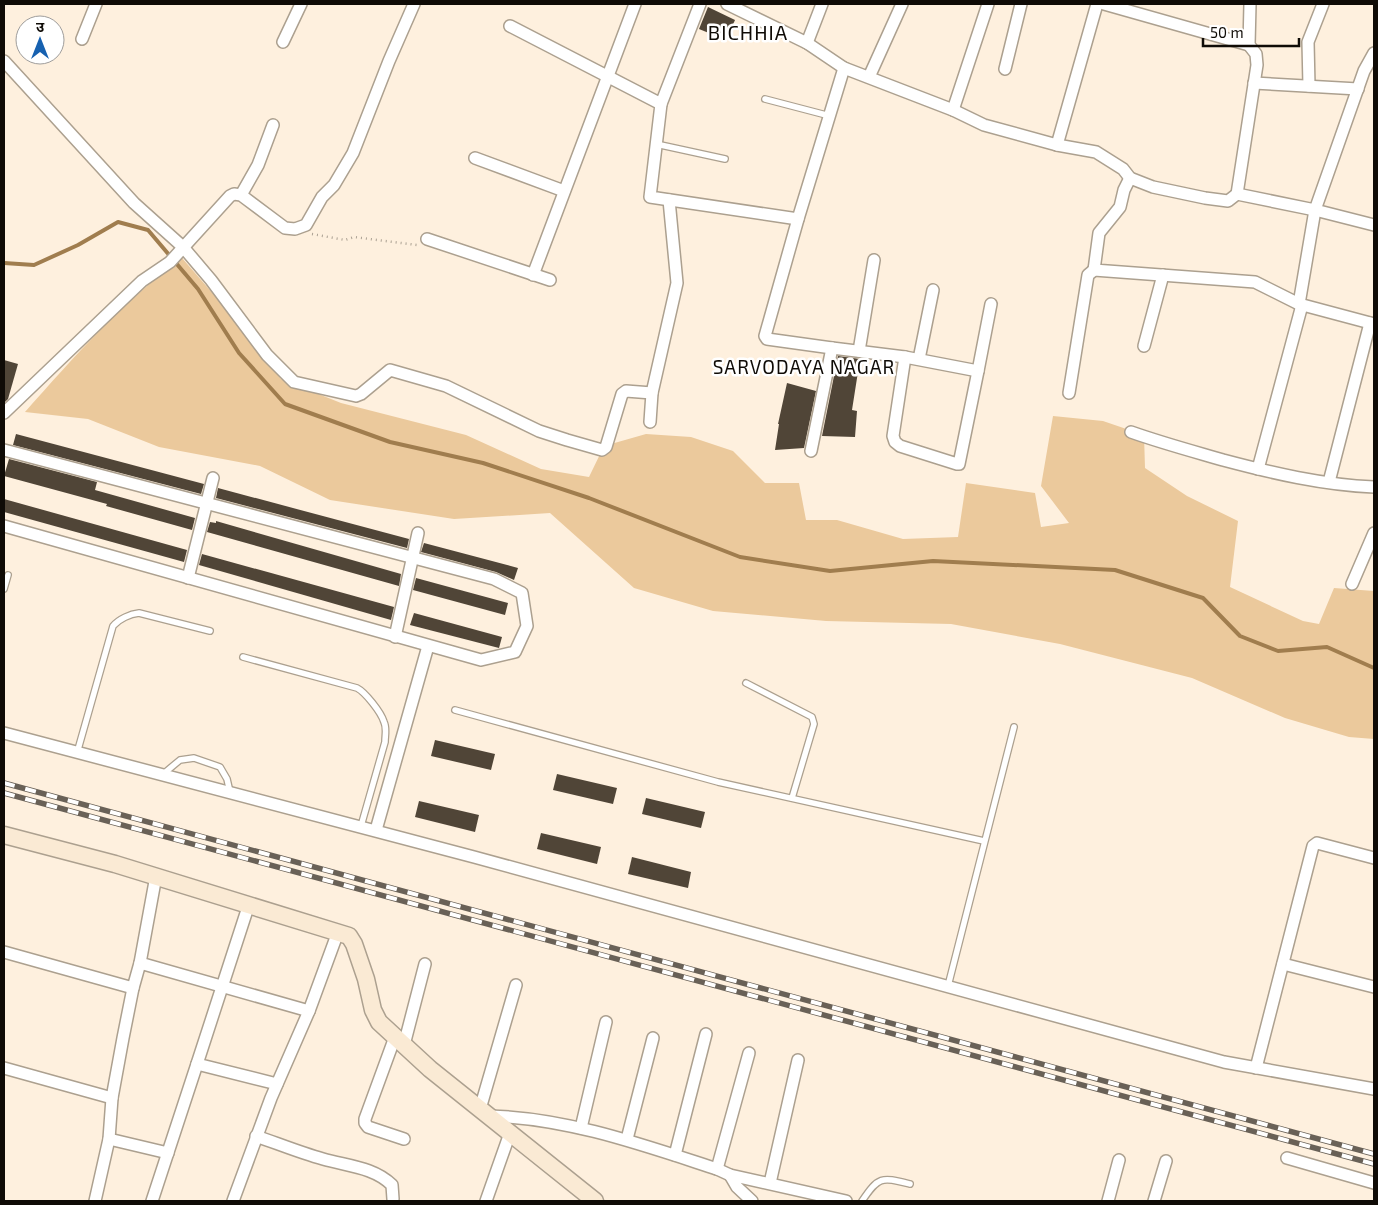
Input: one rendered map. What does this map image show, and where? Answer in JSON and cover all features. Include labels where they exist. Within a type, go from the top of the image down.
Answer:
[{"type":"street","points":[[82,40],[96,4]]},
{"type":"street","points":[[283,42],[301,4]]},
{"type":"street","points":[[4,413],[142,281],[170,262],[230,196],[234,194],[241,195],[285,228],[295,229],[306,225],[322,197],[334,185],[353,153],[389,61],[414,4]]},
{"type":"street","points":[[533,275],[635,4]]},
{"type":"street","points":[[700,4],[661,104],[650,197],[798,219]]},
{"type":"street","points":[[727,4],[807,43],[844,68],[953,110],[984,125],[1057,145],[1096,152],[1123,169],[1130,178],[1153,187],[1228,201],[1237,194],[1257,65],[1256,54],[1249,45],[1119,6],[1104,4]]},
{"type":"street","points":[[807,43],[822,4]]},
{"type":"street","points":[[869,77],[902,4]]},
{"type":"street","points":[[953,110],[988,4]]},
{"type":"street","points":[[1005,69],[1021,4]]},
{"type":"street","points":[[1057,145],[1096,4]]},
{"type":"street","points":[[1249,45],[1250,4]]},
{"type":"street","points":[[1309,86],[1308,42],[1323,4]]},
{"type":"street","points":[[510,26],[661,104]]},
{"type":"street","points":[[1258,469],[1300,305],[1315,210],[1364,71],[1374,53]]},
{"type":"street","points":[[4,61],[134,203],[211,280],[267,355],[294,382],[356,396],[361,394],[388,370],[391,370],[446,386],[538,431],[602,450],[606,447],[622,394],[626,391],[652,393]]},
{"type":"street","points":[[844,68],[798,219],[765,338],[918,359],[978,371]]},
{"type":"street","points":[[1254,83],[1358,89]]},
{"type":"street","points":[[241,195],[258,165],[273,125]]},
{"type":"street","points":[[475,158],[564,191]]},
{"type":"street","points":[[1069,393],[1088,275],[1094,270],[1099,233],[1120,207],[1124,190],[1130,178]]},
{"type":"street","points":[[1237,194],[1315,210],[1374,226]]},
{"type":"street","points":[[650,422],[652,393],[677,283],[669,200]]},
{"type":"street","points":[[427,239],[550,280]]},
{"type":"street","points":[[859,351],[874,260]]},
{"type":"street","points":[[1094,270],[1255,282],[1300,305],[1372,323],[1329,482]]},
{"type":"street","points":[[1144,346],[1163,275]]},
{"type":"street","points":[[918,359],[933,290]]},
{"type":"street","points":[[905,357],[893,436],[895,442],[900,446],[959,464],[992,304]]},
{"type":"street","points":[[811,451],[832,348]]},
{"type":"street","points":[[1131,432],[1258,469],[1353,486],[1374,487]]},
{"type":"street","points":[[4,450],[494,579],[522,592],[527,626],[515,652],[481,660],[4,526]]},
{"type":"street","points":[[188,578],[212,478]]},
{"type":"street","points":[[395,637],[418,533]]},
{"type":"street","points":[[1352,584],[1374,533]]},
{"type":"street","points":[[376,830],[428,646]]},
{"type":"street","points":[[4,733],[376,830],[1214,1060],[1374,1089]]},
{"type":"street","points":[[4,835],[156,876],[349,936],[354,944],[366,979],[373,1010],[379,1022],[430,1070],[595,1201]]},
{"type":"street","points":[[1256,1068],[1313,846],[1317,843],[1374,858]]},
{"type":"street","points":[[95,1201],[109,1139],[112,1098],[156,876]]},
{"type":"street","points":[[152,1201],[224,987],[249,904]]},
{"type":"street","points":[[233,1201],[256,1136],[309,1011],[338,932]]},
{"type":"street","points":[[4,952],[133,988]]},
{"type":"street","points":[[140,963],[309,1011]]},
{"type":"street","points":[[404,1139],[368,1127],[365,1124],[365,1119],[400,1041],[425,964]]},
{"type":"street","points":[[1283,964],[1374,986]]},
{"type":"street","points":[[485,1112],[516,985]]},
{"type":"street","points":[[581,1128],[606,1022]]},
{"type":"street","points":[[675,1155],[706,1034]]},
{"type":"street","points":[[627,1139],[652,1038]]},
{"type":"street","points":[[717,1169],[749,1053]]},
{"type":"street","points":[[770,1183],[798,1060]]},
{"type":"street","points":[[198,1064],[277,1084]]},
{"type":"street","points":[[4,1068],[112,1098]]},
{"type":"street","points":[[485,1112],[581,1128],[627,1139],[730,1174],[846,1201]]},
{"type":"street","points":[[486,1201],[510,1133]]},
{"type":"street","points":[[256,1136],[323,1159],[376,1173],[392,1185],[393,1199]]},
{"type":"street","points":[[109,1139],[168,1153]]},
{"type":"street","points":[[1288,1158],[1374,1183]]},
{"type":"street","points":[[1108,1201],[1119,1160]]},
{"type":"street","points":[[1154,1201],[1166,1161]]},
{"type":"street","points":[[730,1174],[738,1187],[752,1201]]},
{"type":"lane","points":[[765,99],[830,116]]},
{"type":"lane","points":[[656,144],[725,159]]},
{"type":"lane","points":[[4,589],[8,575]]},
{"type":"lane","points":[[77,752],[113,626],[116,623],[139,613],[210,631]]},
{"type":"lane","points":[[243,657],[357,688],[363,691],[384,721],[386,731],[385,742],[361,826]]},
{"type":"lane","points":[[746,683],[812,717],[814,720],[792,798]]},
{"type":"lane","points":[[455,710],[718,782],[984,841]]},
{"type":"lane","points":[[948,986],[1014,727]]},
{"type":"lane","points":[[162,775],[180,760],[194,758],[220,766],[227,779],[230,792]]},
{"type":"lane","points":[[862,1201],[872,1187],[883,1179],[910,1184]]},
{"type":"path","points":[[306,225],[311,234],[345,240],[354,237],[416,246],[427,239]]},
{"type":"shaded area","points":[[182,258],[228,311],[281,379],[341,403],[466,435],[541,469],[589,477],[604,446],[646,434],[691,437],[733,451],[765,483],[799,483],[806,520],[837,520],[903,539],[958,537],[966,483],[1035,493],[1041,527],[1069,523],[1041,486],[1053,416],[1103,421],[1144,435],[1145,468],[1187,496],[1238,521],[1230,587],[1303,621],[1319,624],[1334,588],[1374,591],[1374,739],[1349,737],[1285,718],[1192,678],[1060,644],[951,624],[826,621],[713,611],[634,588],[550,513],[454,519],[330,500],[260,466],[159,447],[88,419],[25,412],[119,312]]},
{"type":"building","points":[[708,7],[735,20],[726,40],[699,29]]},
{"type":"building","points":[[838,356],[860,359],[852,410],[857,411],[855,437],[822,436]]},
{"type":"building","points":[[4,360],[18,364],[8,399],[4,403]]},
{"type":"building","points":[[787,383],[816,391],[804,448],[775,450],[778,424]]},
{"type":"building","points":[[16,434],[204,484],[201,494],[13,445]]},
{"type":"building","points":[[9,459],[97,482],[95,490],[195,518],[192,530],[106,506],[107,504],[4,476]]},
{"type":"building","points":[[218,488],[409,539],[407,548],[216,498]]},
{"type":"building","points":[[4,499],[187,550],[184,562],[4,512]]},
{"type":"building","points":[[216,521],[401,574],[399,586],[207,532],[210,522],[216,523]]},
{"type":"building","points":[[424,543],[518,568],[514,580],[496,572],[421,552]]},
{"type":"building","points":[[202,554],[394,607],[391,620],[199,565]]},
{"type":"building","points":[[416,578],[508,603],[505,615],[413,590]]},
{"type":"building","points":[[414,613],[502,637],[499,648],[410,625]]},
{"type":"building","points":[[435,740],[495,754],[491,770],[431,756]]},
{"type":"building","points":[[557,774],[617,788],[613,804],[553,790]]},
{"type":"building","points":[[646,798],[705,812],[701,828],[642,814]]},
{"type":"building","points":[[419,801],[479,815],[475,832],[415,817]]},
{"type":"building","points":[[541,833],[601,847],[597,864],[537,849]]},
{"type":"building","points":[[632,857],[691,872],[688,888],[628,874]]},
{"type":"waterway","points":[[4,263],[34,265],[78,245],[118,222],[148,230],[198,289],[239,353],[285,404],[390,442],[483,463],[589,498],[740,557],[830,571],[933,561],[1115,570],[1203,598],[1240,636],[1278,651],[1327,647],[1374,668]]},
{"type":"railway","points":[[4,783],[1374,1154]]},
{"type":"railway","points":[[4,793],[1374,1164]]},
{"type":"district","name":"BICHHIA","points":[[748,32]]},
{"type":"district","name":"SARVODAYA NAGAR","points":[[804,366]]}]
